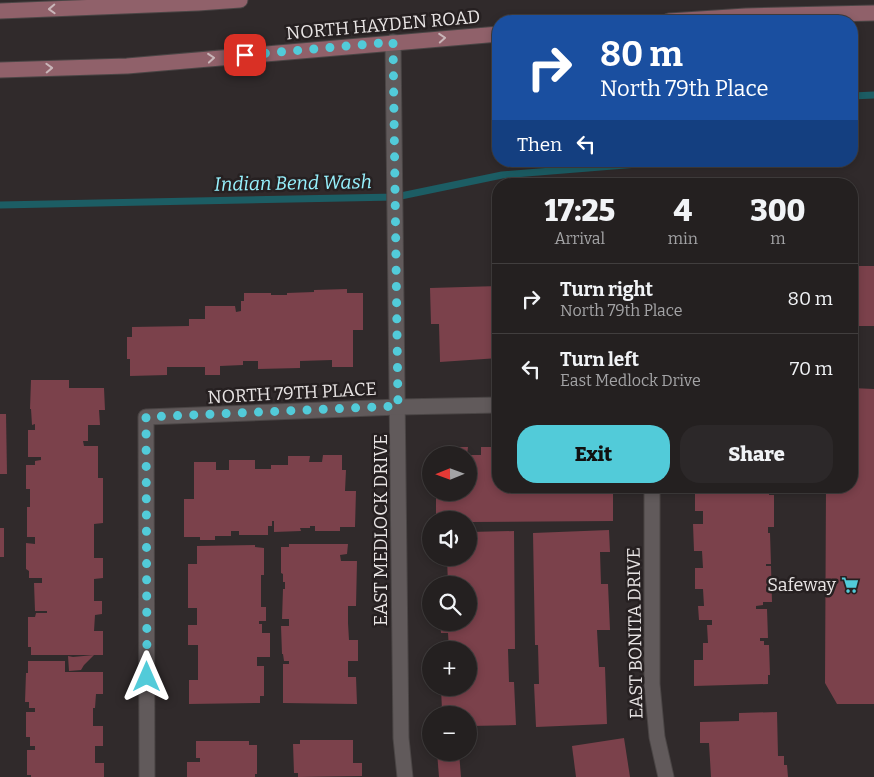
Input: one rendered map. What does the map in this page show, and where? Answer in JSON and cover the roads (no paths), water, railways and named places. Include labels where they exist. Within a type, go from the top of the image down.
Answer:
[{"type":"main road","points":[[0,11],[240,0]]},
{"type":"main road","points":[[789,15],[874,13]]},
{"type":"main road","name":"NORTH HAYDEN ROAD","points":[[0,70],[127,66],[492,35]]},
{"type":"street","name":"EAST MEDLOCK DRIVE","points":[[393,42],[401,738],[404,777]]},
{"type":"street","name":"NORTH 79TH PLACE","points":[[147,777],[146,417],[398,406],[492,405]]},
{"type":"street","name":"EAST BONITA DRIVE","points":[[652,493],[652,684],[657,737],[666,777]]},
{"type":"waterway","name":"Indian Bend Wash","points":[[858,96],[874,95]]},
{"type":"waterway","name":"Indian Bend Wash","points":[[0,205],[396,197],[502,175],[601,167]]},
{"type":"place","name":"Safeway","points":[[850,585]]}]
